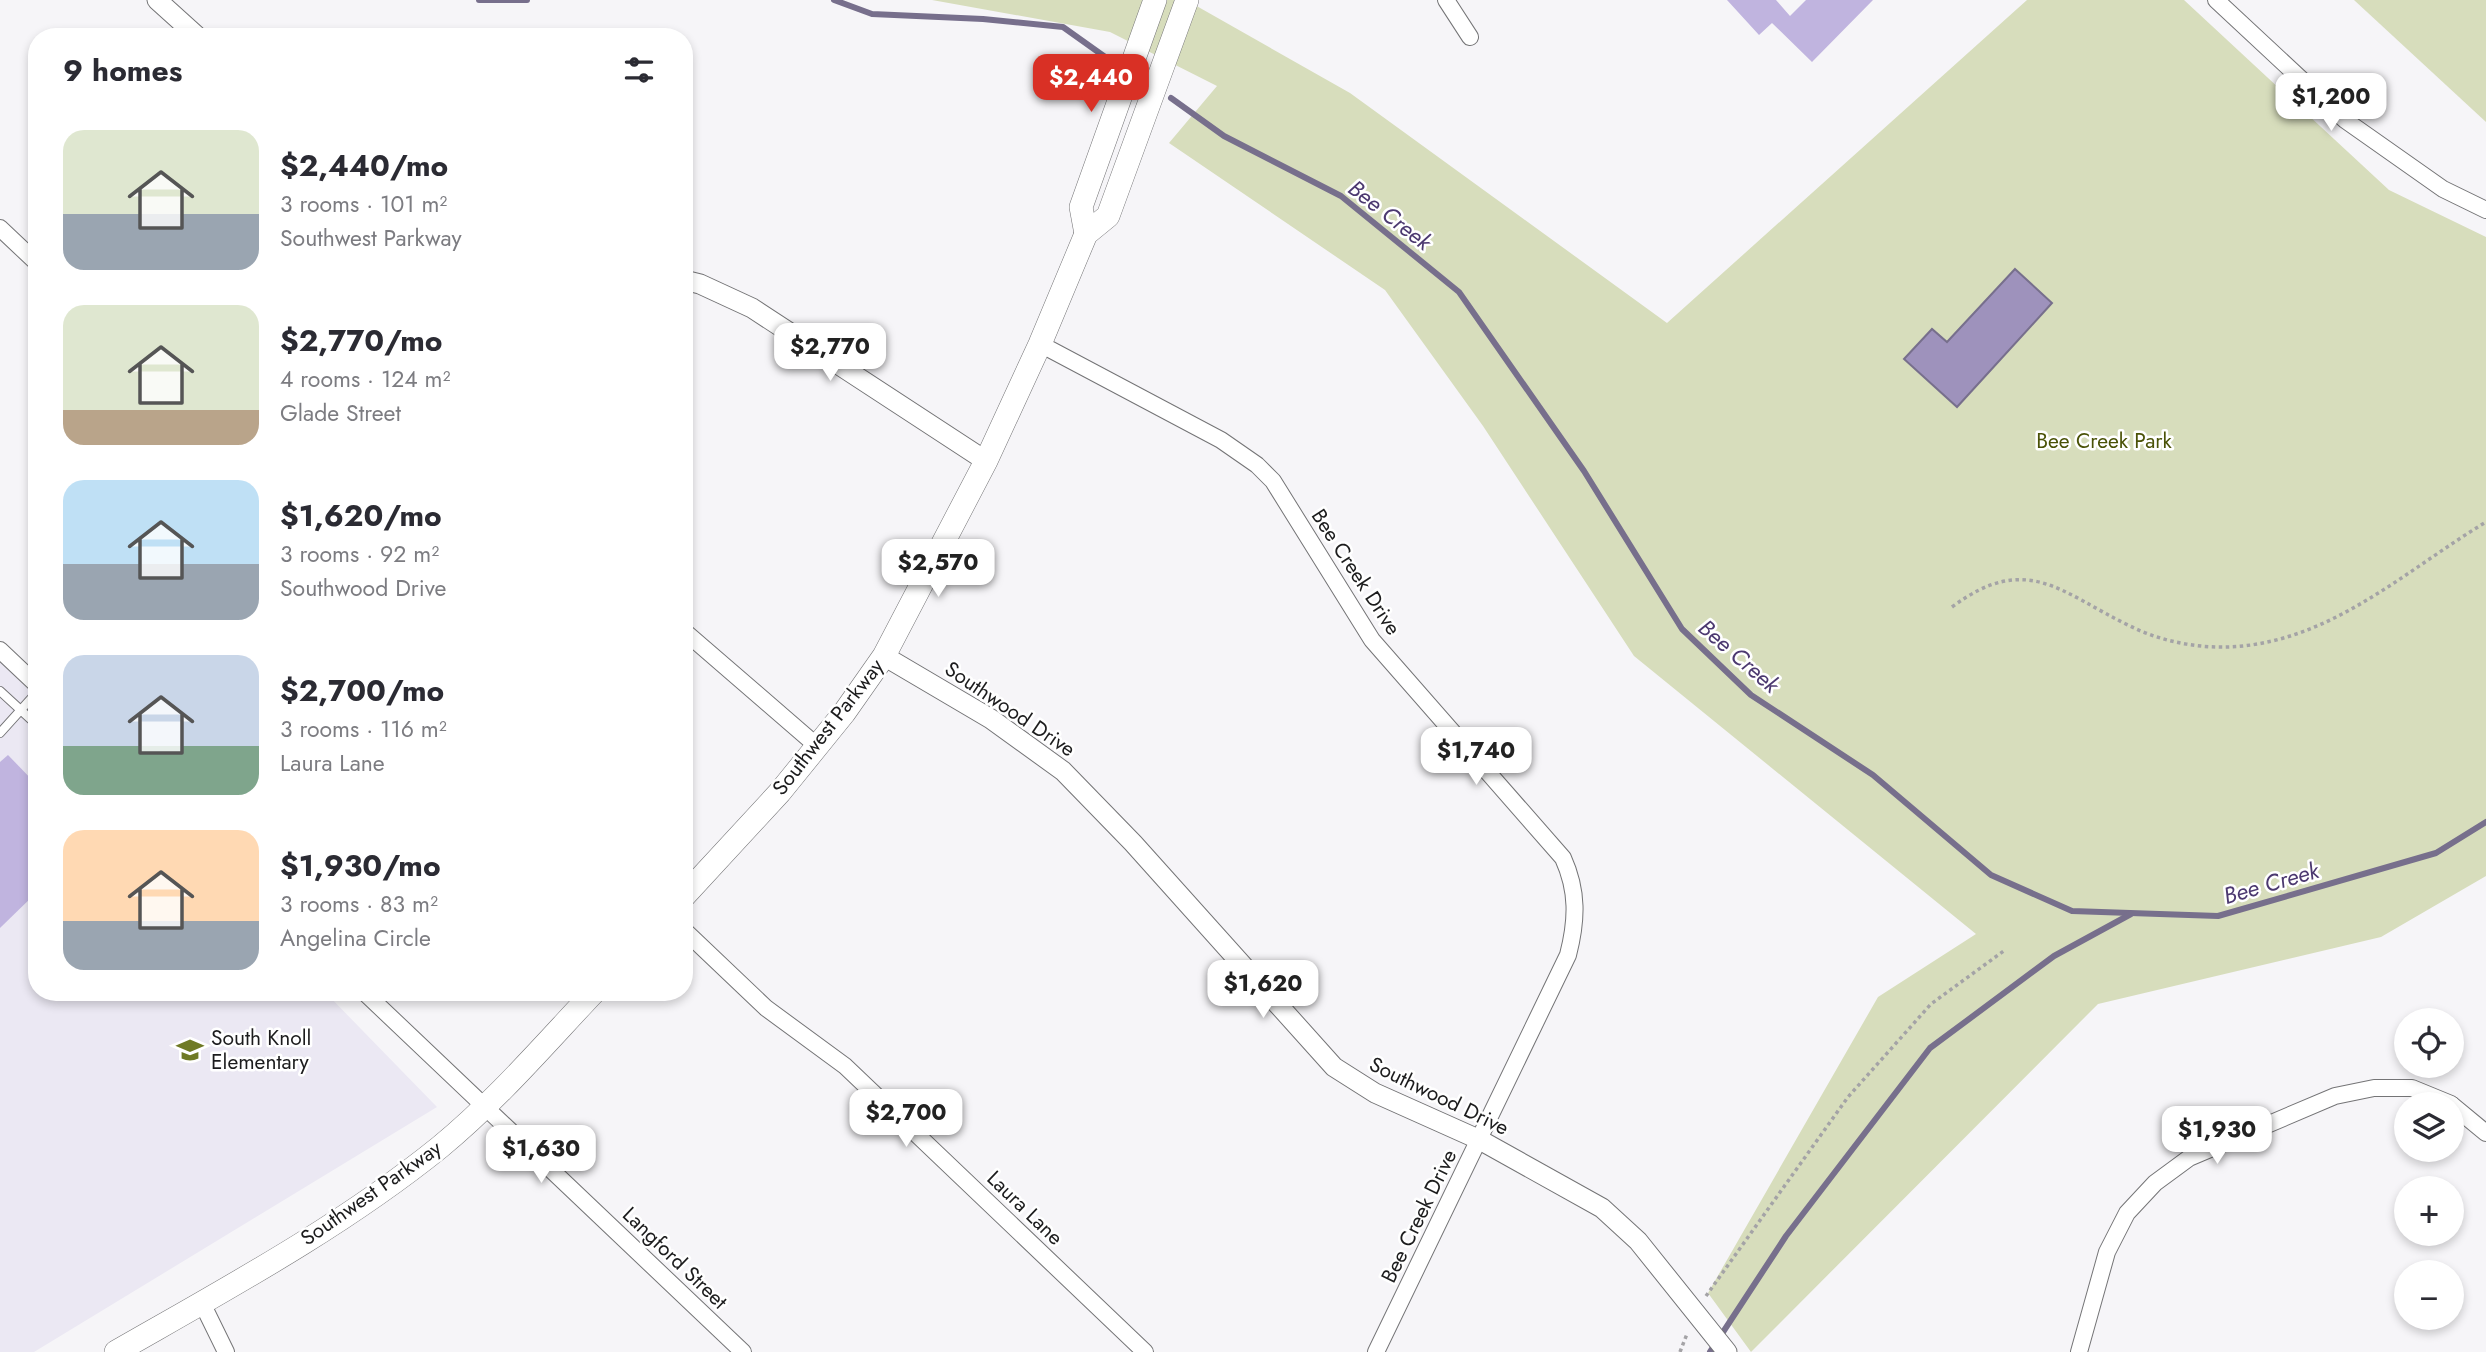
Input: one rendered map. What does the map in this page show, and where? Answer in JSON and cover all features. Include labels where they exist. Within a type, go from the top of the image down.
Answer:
[{"type":"main road","name":"Southwest Parkway","points":[[1086,234],[1081,207],[1155,0]]},
{"type":"main road","name":"Southwest Parkway","points":[[693,886],[817,747],[884,656],[986,461],[1040,344],[1086,234],[1108,216],[1187,0]]},
{"type":"main road","name":"Southwest Parkway","points":[[116,1352],[202,1303],[396,1181],[485,1107],[585,1001]]},
{"type":"street","points":[[158,0],[188,28]]},
{"type":"street","points":[[1446,0],[1471,37]]},
{"type":"street","points":[[2216,0],[2345,120],[2443,188],[2486,210]]},
{"type":"street","points":[[0,228],[28,254]]},
{"type":"street","points":[[693,282],[752,308],[986,461]]},
{"type":"street","name":"Bee Creek Drive","points":[[1040,344],[1221,440],[1257,465],[1273,481],[1372,640],[1563,858],[1572,878],[1576,926],[1568,955],[1376,1352]]},
{"type":"street","points":[[693,639],[817,747]]},
{"type":"street","points":[[0,650],[28,676]]},
{"type":"street","name":"Southwood Drive","points":[[884,656],[990,719],[1063,771],[1133,844],[1334,1067],[1375,1093],[1480,1140],[1602,1208],[1638,1241],[1727,1352]]},
{"type":"street","name":"Laura Lane","points":[[693,939],[766,1008],[845,1066],[1145,1352]]},
{"type":"street","name":"Langford Street","points":[[373,1001],[743,1352]]},
{"type":"street","points":[[2085,1351],[2107,1252],[2127,1213],[2155,1183],[2189,1158],[2335,1096],[2374,1088],[2412,1088],[2421,1092]]},
{"type":"street","points":[[2464,1115],[2486,1133]]},
{"type":"street","points":[[202,1303],[226,1352]]},
{"type":"lane","points":[[0,691],[28,717]]},
{"type":"lane","points":[[0,733],[28,703]]},
{"type":"path","points":[[1952,607],[1985,587],[2025,579],[2046,582],[2132,627],[2171,641],[2205,646],[2241,646],[2284,640],[2343,615],[2486,523]]},
{"type":"path","points":[[1708,1293],[1848,1097],[1931,1004],[2005,950]]},
{"type":"shaded area","points":[[2015,269],[2052,303],[1957,407],[1904,359],[1932,329],[1947,342]]},
{"type":"shaded area","name":"South Knoll Elementary","points":[[0,660],[28,689],[28,1001],[334,1001],[437,1107],[34,1352],[0,1352]]},
{"type":"green space","name":"Bee Creek Park","points":[[932,0],[1186,0],[1350,93],[1667,323],[2027,0],[2184,0],[2389,190],[2486,237],[2486,876],[2381,937],[2098,1004],[1751,1352],[1708,1293],[1878,997],[1976,934],[1634,656],[1483,426],[1385,290],[1169,143],[1217,86],[1110,32]]},
{"type":"green space","points":[[2354,0],[2486,0],[2486,122]]},
{"type":"building","points":[[1727,0],[1776,0],[1790,16],[1806,0],[1873,0],[1812,62],[1772,23],[1759,35]]},
{"type":"building","points":[[8,755],[28,776],[28,901],[0,928],[0,762]]},
{"type":"waterway","name":"Bee Creek","points":[[479,0],[527,0]]},
{"type":"waterway","name":"Bee Creek","points":[[834,0],[872,14],[983,19],[1063,27],[1115,64]]},
{"type":"waterway","name":"Bee Creek","points":[[1171,98],[1224,136],[1341,196],[1459,292],[1584,471],[1682,629],[1751,695],[1873,775],[1991,875],[2072,911],[2218,916],[2436,853],[2486,822]]},
{"type":"waterway","points":[[1710,1352],[1786,1236],[1930,1048],[2054,956],[2131,914]]},
{"type":"place","name":"South Knoll Elementary","points":[[190,1050]]}]
